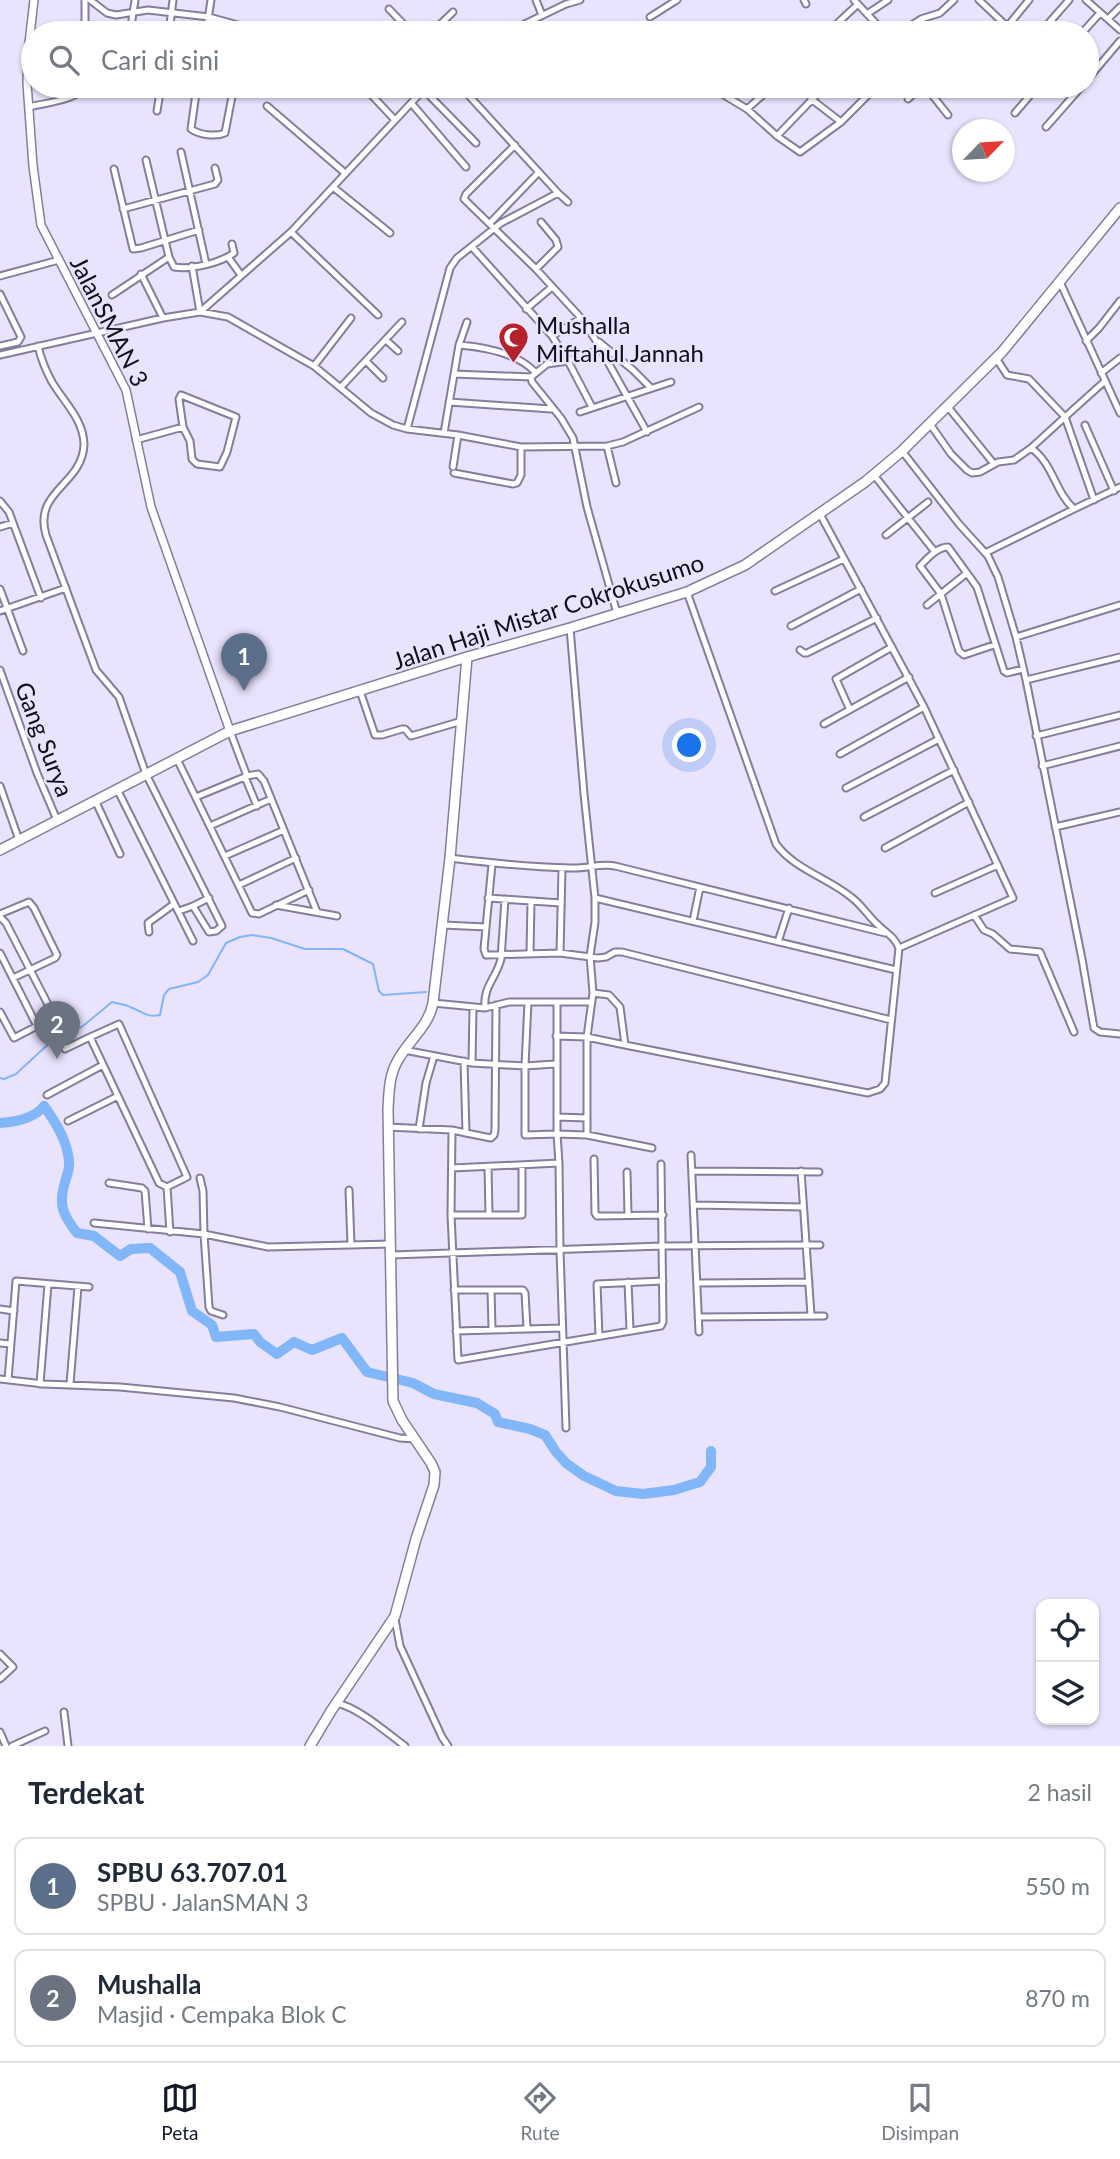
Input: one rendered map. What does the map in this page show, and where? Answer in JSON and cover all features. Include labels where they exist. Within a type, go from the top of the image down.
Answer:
[{"type":"main road","name":"Jalan Haji Mistar Cokrokusumo","points":[[0,850],[230,731],[687,592],[745,565],[820,514],[902,451],[996,358],[1120,208]]},
{"type":"main road","points":[[310,1746],[395,1616],[416,1539],[435,1485],[435,1472],[431,1463],[402,1420],[393,1401],[387,1127],[390,1080],[396,1062],[429,1018],[433,1003],[450,858],[467,657]]},
{"type":"street","name":"JalanSMAN 3","points":[[32,21],[34,0]]},
{"type":"street","points":[[86,21],[87,0],[107,13],[116,15],[148,10],[224,21]]},
{"type":"street","points":[[132,21],[135,0]]},
{"type":"street","points":[[171,21],[173,0]]},
{"type":"street","points":[[208,21],[211,0]]},
{"type":"street","points":[[536,0],[542,15]]},
{"type":"street","points":[[530,21],[580,0]]},
{"type":"street","points":[[650,17],[677,0]]},
{"type":"street","points":[[867,14],[888,0]]},
{"type":"street","points":[[918,21],[940,13],[954,0]]},
{"type":"street","points":[[979,0],[1001,21]]},
{"type":"street","points":[[986,7],[991,0]]},
{"type":"street","points":[[1010,21],[1029,0]]},
{"type":"street","points":[[1051,21],[1069,0]]},
{"type":"street","points":[[1086,0],[1120,30]]},
{"type":"street","points":[[838,21],[856,2],[871,21]]},
{"type":"street","points":[[1108,19],[1120,7]]},
{"type":"street","points":[[389,9],[400,21]]},
{"type":"street","points":[[444,21],[453,12]]},
{"type":"street","points":[[1093,21],[1100,13]]},
{"type":"street","points":[[1099,66],[1120,41]]},
{"type":"street","name":"JalanSMAN 3","points":[[28,98],[40,220],[126,390],[150,506],[230,731]]},
{"type":"street","points":[[29,107],[66,98]]},
{"type":"street","points":[[157,111],[159,98]]},
{"type":"street","points":[[195,98],[191,129],[196,133],[219,136],[225,133],[232,98]]},
{"type":"street","points":[[374,98],[394,119]]},
{"type":"street","points":[[200,312],[291,232],[416,98]]},
{"type":"street","points":[[433,98],[476,143]]},
{"type":"street","points":[[471,98],[568,202]]},
{"type":"street","points":[[729,98],[747,109],[800,152],[841,122],[865,98]]},
{"type":"street","points":[[747,109],[759,98]]},
{"type":"street","points":[[935,98],[948,115]]},
{"type":"street","points":[[1015,113],[1028,98]]},
{"type":"street","points":[[1046,127],[1072,98]]},
{"type":"street","points":[[777,136],[810,99],[841,122]]},
{"type":"street","points":[[412,104],[466,167]]},
{"type":"street","points":[[267,106],[345,173]]},
{"type":"street","points":[[515,145],[464,199],[536,269],[580,318],[601,349],[647,432]]},
{"type":"street","points":[[181,152],[206,264]]},
{"type":"street","points":[[146,160],[169,257],[174,267],[206,264],[228,257],[234,253],[232,244]]},
{"type":"street","points":[[123,209],[218,183],[215,168]]},
{"type":"street","points":[[114,169],[133,248],[141,248],[199,230]]},
{"type":"street","points":[[407,429],[450,268],[539,172]]},
{"type":"street","points":[[333,187],[390,233]]},
{"type":"street","points":[[492,225],[558,193]]},
{"type":"street","points":[[536,269],[558,247],[556,240],[541,222]]},
{"type":"street","points":[[291,232],[378,315]]},
{"type":"street","points":[[472,247],[552,337],[592,407]]},
{"type":"street","points":[[112,295],[169,257]]},
{"type":"street","points":[[228,257],[242,275]]},
{"type":"street","points":[[0,276],[58,260]]},
{"type":"street","points":[[192,266],[200,312]]},
{"type":"street","points":[[141,274],[163,318]]},
{"type":"street","points":[[1060,282],[1120,413]]},
{"type":"street","points":[[526,309],[552,287]]},
{"type":"street","points":[[0,294],[21,337],[18,342],[0,346]]},
{"type":"street","points":[[1086,341],[1120,300]]},
{"type":"street","points":[[0,355],[200,312],[228,317],[314,366],[371,413],[407,429],[521,447],[607,446],[619,444],[699,407]]},
{"type":"street","points":[[314,366],[351,318]]},
{"type":"street","points":[[552,337],[580,318]]},
{"type":"street","points":[[341,387],[402,322]]},
{"type":"street","points":[[444,433],[459,345],[467,322]]},
{"type":"street","points":[[386,340],[398,351]]},
{"type":"street","points":[[595,340],[651,388]]},
{"type":"street","points":[[459,345],[476,346],[506,355],[529,366],[533,374],[532,382],[566,425],[575,445],[587,507],[617,614]]},
{"type":"street","points":[[38,346],[51,380],[76,417],[84,442],[82,460],[52,495],[44,512],[43,522],[96,670],[119,697],[146,774],[222,926],[209,932],[192,906]]},
{"type":"street","points":[[454,374],[533,374],[547,364],[568,361],[601,349]]},
{"type":"street","points":[[996,358],[1007,375],[1029,379],[1065,417],[1094,500]]},
{"type":"street","points":[[1101,373],[1120,358]]},
{"type":"street","points":[[366,361],[383,378]]},
{"type":"street","points":[[930,424],[967,470],[981,472],[994,464],[1014,460],[1105,381]]},
{"type":"street","points":[[580,412],[671,383]]},
{"type":"street","points":[[181,395],[235,416],[227,452],[220,467],[198,464],[192,459],[190,441],[183,427],[179,399],[181,395]]},
{"type":"street","points":[[449,402],[552,409]]},
{"type":"street","points":[[948,407],[994,464]]},
{"type":"street","points":[[985,553],[1117,489],[1085,425]]},
{"type":"street","points":[[136,440],[183,427]]},
{"type":"street","points":[[458,435],[454,470],[513,484],[517,483],[520,475],[521,447]]},
{"type":"street","points":[[607,446],[616,483]]},
{"type":"street","points":[[1031,447],[1048,467],[1065,500],[1074,509]]},
{"type":"street","points":[[902,451],[952,516],[985,553],[998,577],[1026,680],[1094,1028],[1100,1032],[1120,1034]]},
{"type":"street","points":[[873,475],[935,552]]},
{"type":"street","points":[[0,501],[9,512],[41,598]]},
{"type":"street","points":[[886,535],[928,502]]},
{"type":"street","points":[[820,514],[909,677],[1013,898],[899,948]]},
{"type":"street","points":[[0,527],[13,523]]},
{"type":"street","points":[[994,645],[970,654],[961,654],[941,594],[920,566],[943,547],[948,547],[977,587],[1005,673],[1023,669]]},
{"type":"street","points":[[775,592],[844,559]]},
{"type":"street","points":[[927,605],[967,573]]},
{"type":"street","points":[[0,611],[66,588]]},
{"type":"street","points":[[0,589],[23,651]]},
{"type":"street","points":[[790,626],[861,589]]},
{"type":"street","points":[[556,1036],[587,1037],[868,1093],[880,1089],[885,1083],[899,948],[891,934],[877,924],[850,895],[790,860],[776,844],[687,592]]},
{"type":"street","points":[[1016,637],[1120,605]]},
{"type":"street","points":[[800,650],[807,653],[877,618]]},
{"type":"street","points":[[570,628],[595,898],[590,956],[593,993],[587,1037],[587,1135]]},
{"type":"street","points":[[850,710],[836,679],[892,647]]},
{"type":"street","points":[[1026,680],[1120,657]]},
{"type":"street","name":"Gang Surya","points":[[0,670],[57,820]]},
{"type":"street","points":[[824,724],[909,677]]},
{"type":"street","points":[[360,691],[374,735],[405,729],[411,736],[462,721]]},
{"type":"street","points":[[840,754],[924,707]]},
{"type":"street","points":[[1036,736],[1120,715]]},
{"type":"street","points":[[230,731],[257,806]]},
{"type":"street","points":[[846,788],[939,739]]},
{"type":"street","points":[[1042,766],[1120,746]]},
{"type":"street","points":[[176,758],[250,910],[255,915],[309,890]]},
{"type":"street","points":[[864,817],[954,770]]},
{"type":"street","points":[[196,797],[255,773],[262,776],[317,912]]},
{"type":"street","points":[[0,786],[19,840]]},
{"type":"street","points":[[117,789],[194,941]]},
{"type":"street","points":[[210,826],[271,799]]},
{"type":"street","points":[[95,800],[120,854]]},
{"type":"street","points":[[885,848],[969,802]]},
{"type":"street","points":[[1055,827],[1120,813]]},
{"type":"street","points":[[225,856],[284,830]]},
{"type":"street","points":[[239,885],[296,858]]},
{"type":"street","points":[[450,858],[492,864],[562,868],[615,866],[891,934]]},
{"type":"street","points":[[492,864],[484,953],[490,956],[560,953],[606,957],[622,952],[891,1020]]},
{"type":"street","points":[[935,893],[998,865]]},
{"type":"street","points":[[560,953],[562,868]]},
{"type":"street","points":[[693,920],[700,887]]},
{"type":"street","points":[[178,911],[209,898]]},
{"type":"street","points":[[488,898],[561,903]]},
{"type":"street","points":[[595,898],[896,970]]},
{"type":"street","points":[[485,1008],[486,991],[499,968],[505,899]]},
{"type":"street","points":[[530,953],[531,901]]},
{"type":"street","points":[[13,978],[29,971],[55,958],[57,955],[29,902],[0,915],[6,923],[29,971],[55,1018],[65,1049],[90,1037],[119,1024],[187,1177],[167,1187],[159,1184],[90,1037]]},
{"type":"street","points":[[149,932],[148,923],[174,904]]},
{"type":"street","points":[[276,905],[337,916]]},
{"type":"street","points":[[778,942],[789,908]]},
{"type":"street","points":[[974,915],[984,930],[1010,949],[1040,952],[1074,1032]]},
{"type":"street","points":[[443,925],[486,928]]},
{"type":"street","points":[[0,953],[37,1024],[34,1029],[16,1038],[12,1036],[0,1012]]},
{"type":"street","points":[[593,993],[609,995],[620,1007],[625,1045]]},
{"type":"street","points":[[433,1003],[485,1008],[509,1002],[592,1002]]},
{"type":"street","points":[[528,1002],[525,1135],[587,1135],[652,1149]]},
{"type":"street","points":[[557,1002],[555,1064],[566,1428]]},
{"type":"street","points":[[387,1127],[452,1130],[485,1138],[494,1135],[496,1005]]},
{"type":"street","points":[[472,1063],[473,1008]]},
{"type":"street","points":[[404,1050],[472,1063],[525,1066],[555,1064]]},
{"type":"street","points":[[419,1129],[426,1083],[434,1056]]},
{"type":"street","points":[[464,1061],[466,1133]]},
{"type":"street","points":[[47,1096],[103,1065]]},
{"type":"street","points":[[68,1121],[118,1096]]},
{"type":"street","points":[[557,1117],[587,1118]]},
{"type":"street","points":[[452,1130],[451,1215],[457,1357],[461,1361],[659,1327],[663,1324],[661,1164]]},
{"type":"street","points":[[691,1154],[699,1332]]},
{"type":"street","points":[[594,1159],[598,1216],[663,1215]]},
{"type":"street","points":[[452,1168],[559,1163]]},
{"type":"street","points":[[451,1215],[522,1214],[523,1165]]},
{"type":"street","points":[[488,1167],[489,1215]]},
{"type":"street","points":[[692,1171],[819,1172]]},
{"type":"street","points":[[801,1171],[811,1315]]},
{"type":"street","points":[[627,1172],[628,1215]]},
{"type":"street","points":[[200,1178],[209,1307],[211,1311],[223,1315]]},
{"type":"street","points":[[109,1182],[142,1188],[145,1191],[148,1229]]},
{"type":"street","points":[[167,1187],[170,1232]]},
{"type":"street","points":[[349,1190],[351,1245]]},
{"type":"street","points":[[694,1205],[803,1207]]},
{"type":"street","points":[[94,1223],[204,1234],[268,1247],[391,1244]]},
{"type":"street","points":[[391,1255],[695,1245],[820,1245]]},
{"type":"street","points":[[8,1380],[16,1281],[89,1287]]},
{"type":"street","points":[[599,1336],[596,1284],[663,1281]]},
{"type":"street","points":[[628,1282],[630,1330]]},
{"type":"street","points":[[697,1283],[809,1282]]},
{"type":"street","points":[[40,1384],[48,1284]]},
{"type":"street","points":[[70,1384],[78,1287]]},
{"type":"street","points":[[454,1290],[521,1289],[524,1291],[527,1328]]},
{"type":"street","points":[[491,1290],[492,1328]]},
{"type":"street","points":[[0,1310],[14,1311]]},
{"type":"street","points":[[698,1317],[824,1316]]},
{"type":"street","points":[[456,1331],[562,1328]]},
{"type":"street","points":[[0,1343],[11,1344]]},
{"type":"street","points":[[0,1379],[233,1398],[280,1407],[400,1438],[415,1439]]},
{"type":"street","points":[[395,1616],[400,1646],[448,1746]]},
{"type":"street","points":[[0,1654],[13,1667],[0,1679]]},
{"type":"street","points":[[336,1703],[365,1718],[405,1746]]},
{"type":"street","points":[[64,1712],[68,1746]]},
{"type":"street","points":[[12,1746],[46,1731]]},
{"type":"street","points":[[0,1732],[6,1746]]},
{"type":"waterway","points":[[0,1078],[16,1074],[57,1036],[71,1033],[83,1026],[112,1002],[148,1015],[160,1015],[164,995],[169,989],[198,982],[208,975],[226,943],[240,937],[252,935],[271,938],[305,949],[343,949],[373,964],[379,991],[383,995],[426,992]]},
{"type":"waterway","points":[[0,1123],[30,1117],[44,1106],[60,1132],[68,1153],[69,1167],[62,1203],[72,1227],[77,1233],[94,1236],[120,1256],[131,1249],[150,1248],[180,1272],[192,1311],[212,1325],[216,1337],[254,1334],[277,1354],[294,1342],[312,1350],[342,1338],[367,1372],[413,1383],[434,1394],[477,1403],[495,1414],[498,1422],[545,1435],[566,1463],[584,1476],[616,1491],[643,1494],[674,1490],[700,1482],[711,1467],[711,1451]]},
{"type":"place","name":"Mushalla Miftahul Jannah","points":[[513,365]]},
{"type":"place","name":"SPBU 63.707.01","points":[[244,691]]},
{"type":"place","name":"Mushalla","points":[[57,1059]]}]
